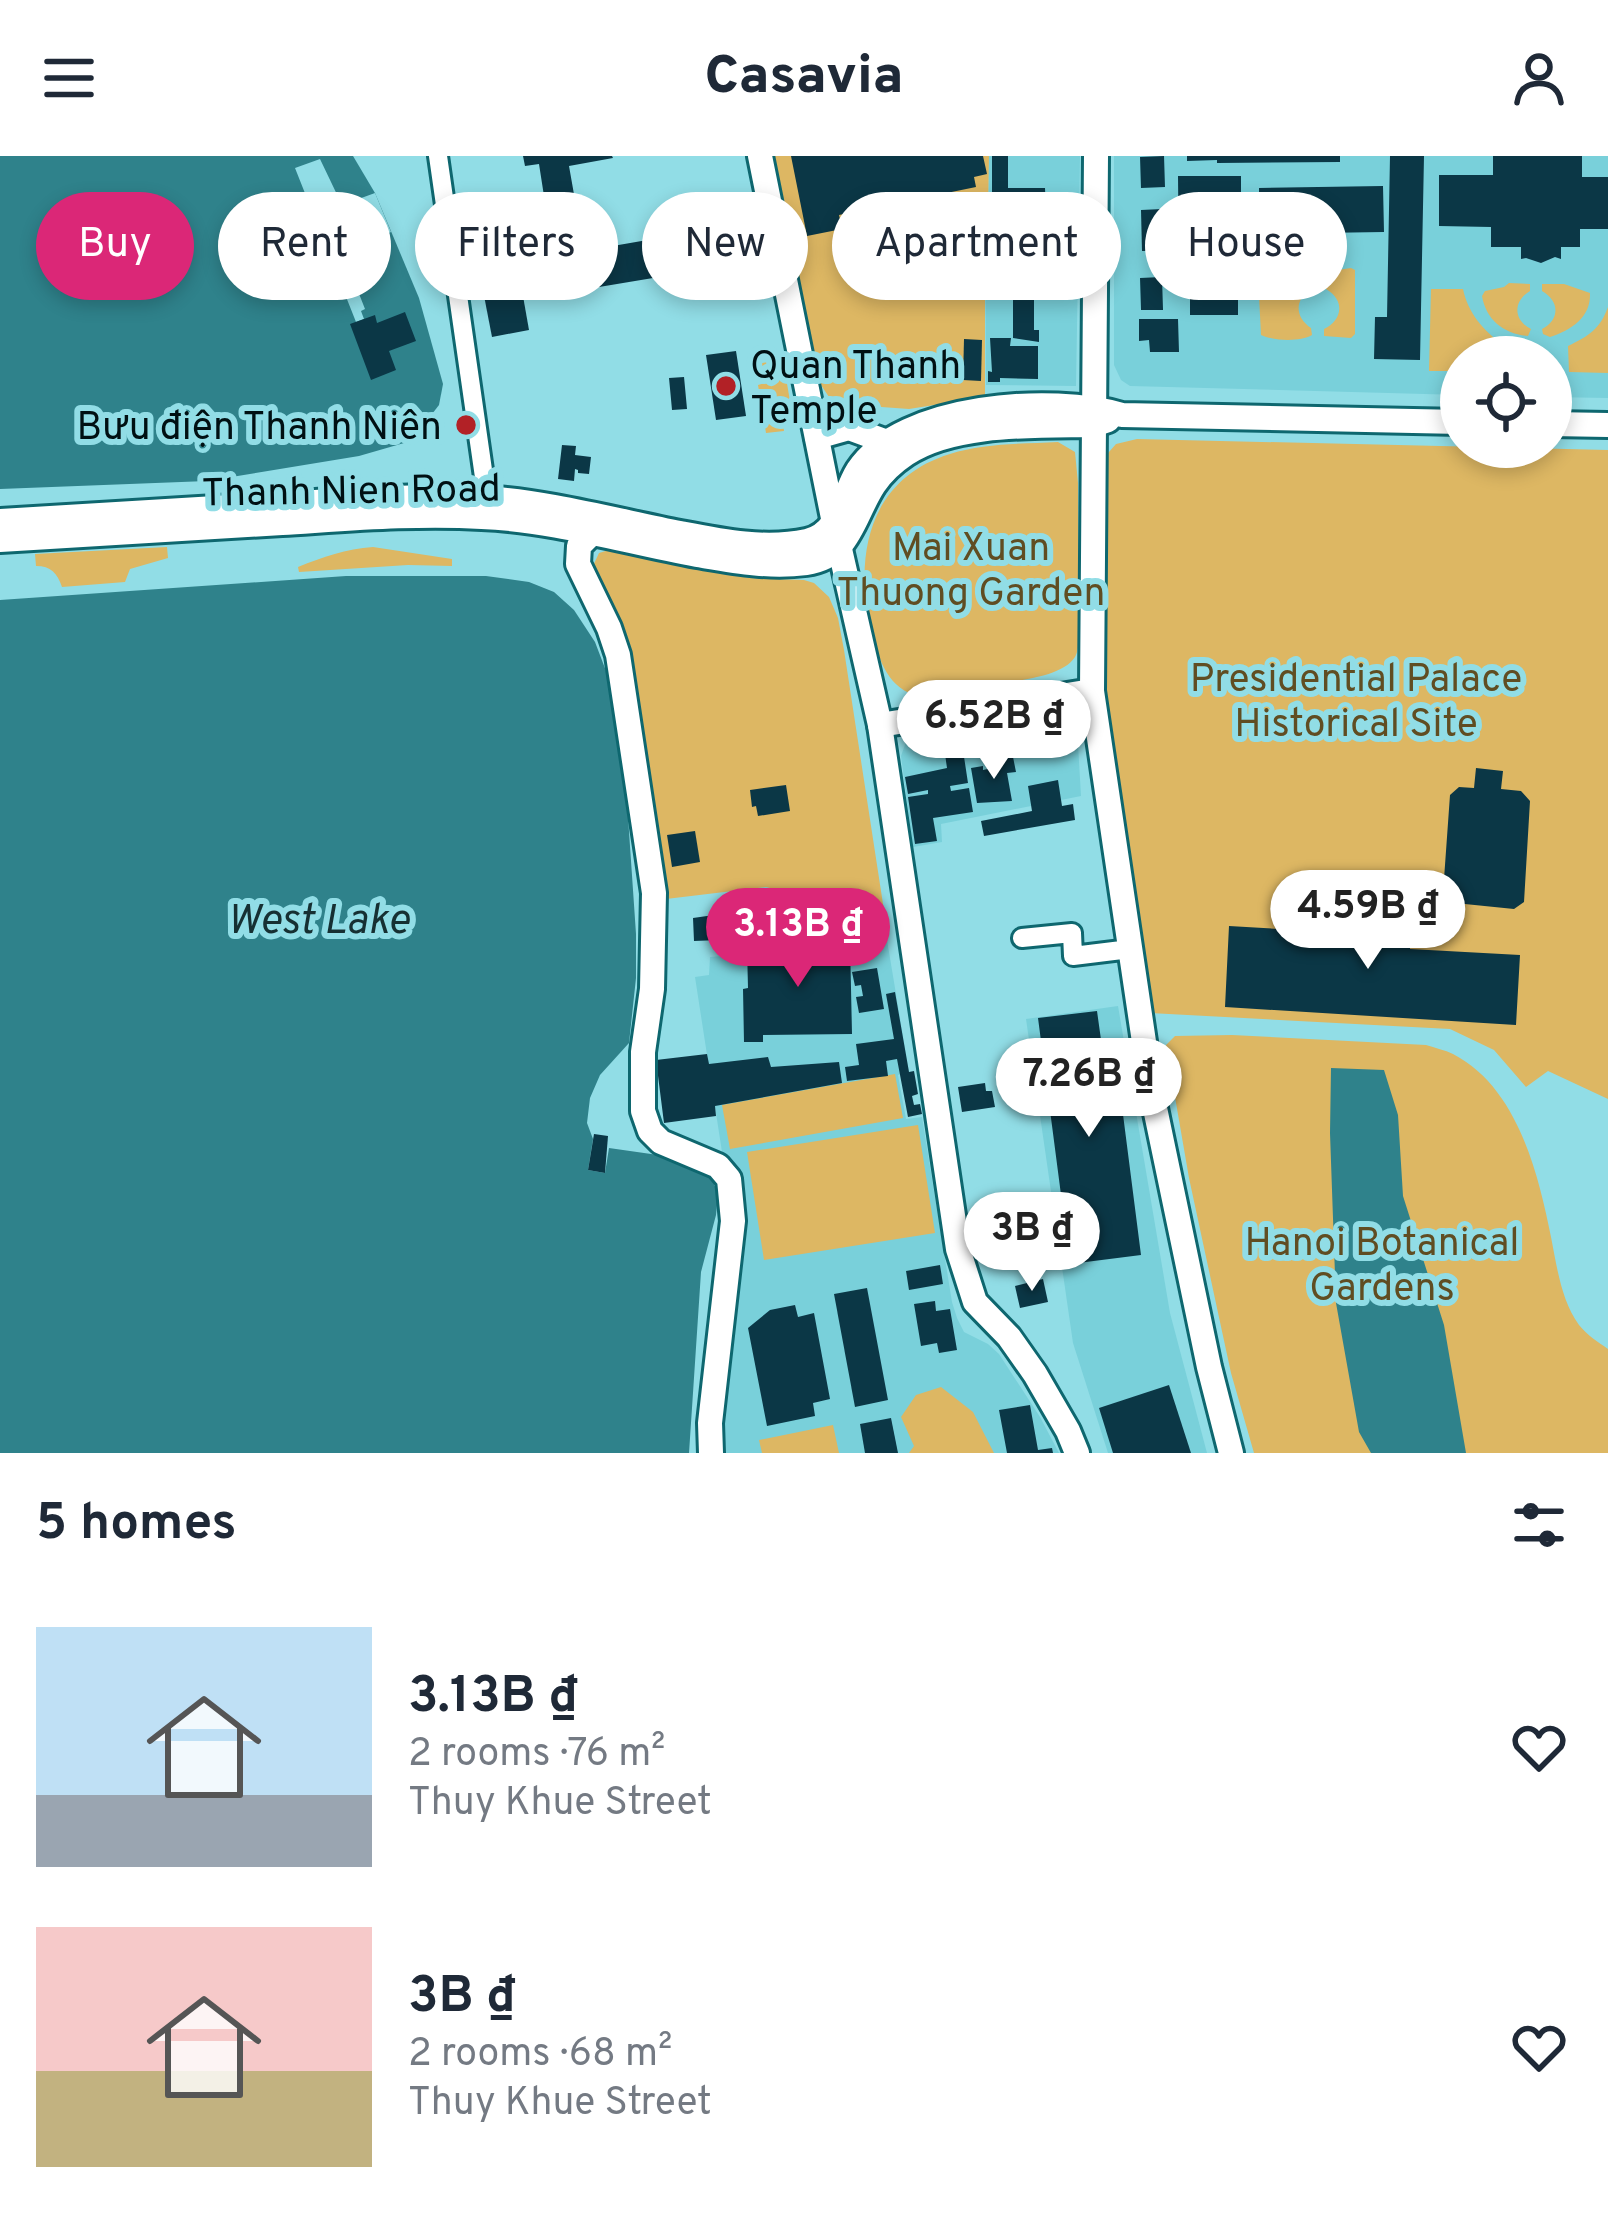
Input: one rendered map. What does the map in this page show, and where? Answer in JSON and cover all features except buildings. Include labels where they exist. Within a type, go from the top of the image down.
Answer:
[{"type":"main road","points":[[760,156],[880,725],[958,1249],[975,1302],[1022,1356],[1077,1453]]},
{"type":"main road","points":[[1096,156],[1092,691],[1151,1089],[1209,1367],[1232,1453]]},
{"type":"main road","points":[[837,535],[859,470],[887,442],[926,422],[1013,408],[1093,416]]},
{"type":"main road","points":[[837,535],[849,535],[874,484],[892,465],[910,451],[953,436],[1122,415],[1440,422]]},
{"type":"main road","points":[[1572,424],[1608,425]]},
{"type":"main road","points":[[817,437],[849,428],[887,442]]},
{"type":"main road","name":"Thanh Nien Road","points":[[0,521],[340,501],[488,498],[749,544],[837,535]]},
{"type":"main road","name":"Thanh Nien Road","points":[[0,540],[436,516],[508,519],[755,564],[809,563],[825,558],[837,535]]},
{"type":"main road","points":[[592,533],[579,546],[578,564],[618,655],[654,893],[643,1111],[650,1131],[661,1142],[718,1166],[729,1180],[733,1198],[710,1453]]},
{"type":"main road","points":[[880,725],[1092,691]]},
{"type":"street","points":[[438,156],[488,498]]},
{"type":"street","points":[[1022,938],[1072,933],[1073,956],[1130,949]]},
{"type":"shaded area","points":[[989,156],[1080,156],[1079,192],[988,192]]},
{"type":"shaded area","points":[[1114,156],[1608,156],[1608,398],[1572,397],[1572,336],[1440,336],[1440,394],[1130,386],[1114,365],[1114,300],[1121,300],[1121,192],[1114,192]]},
{"type":"shaded area","points":[[986,300],[1077,300],[1076,386],[986,385]]},
{"type":"shaded area","points":[[1047,714],[1078,744],[1081,796],[941,824],[942,842],[913,847],[901,756],[907,739]]},
{"type":"shaded area","points":[[887,940],[909,1072],[898,1075],[906,1119],[922,1117],[957,1318],[964,1332],[999,1354],[1059,1453],[726,1453],[725,1386],[746,1240],[745,1198],[740,1175],[722,1152],[695,977],[709,975],[710,957],[723,956],[724,945]]},
{"type":"shaded area","points":[[1118,1006],[1170,1313],[1207,1453],[1108,1453],[1073,1343],[1026,1019]]},
{"type":"green space","points":[[772,156],[989,156],[988,192],[832,192],[832,300],[985,300],[985,397],[909,409],[831,400],[819,382],[802,300],[808,300],[808,192],[779,192]]},
{"type":"green space","points":[[1347,269],[1355,270],[1355,334],[1351,338],[1324,336],[1339,310],[1337,300],[1347,300]]},
{"type":"green space","points":[[1530,284],[1517,310],[1531,329],[1528,336],[1498,324],[1484,305],[1485,291]]},
{"type":"green space","points":[[1542,284],[1564,284],[1590,293],[1587,309],[1565,331],[1548,336],[1542,329],[1556,310]]},
{"type":"green space","points":[[1431,289],[1463,289],[1477,320],[1492,336],[1440,336],[1440,371],[1429,371]]},
{"type":"green space","points":[[1259,300],[1301,300],[1302,319],[1312,335],[1287,340],[1261,335]]},
{"type":"green space","points":[[1608,307],[1608,373],[1572,372],[1572,344],[1601,321]]},
{"type":"green space","points":[[783,360],[792,413],[782,415],[784,431],[766,433],[758,385],[765,383],[757,369],[762,363]]},
{"type":"green space","name":"Presidential Palace Historical Site","points":[[1137,439],[1440,446],[1440,468],[1572,468],[1572,449],[1608,450],[1608,1099],[1548,1071],[1526,1087],[1494,1050],[1450,1029],[1150,1013],[1099,698],[1101,461],[1116,444]]},
{"type":"green space","name":"Mai Xuan Thuong Garden","points":[[1058,442],[1075,452],[1078,483],[1079,639],[1075,657],[1049,674],[962,693],[919,696],[900,688],[878,654],[866,597],[867,545],[886,499],[923,465],[950,454]]},
{"type":"green space","points":[[167,547],[168,558],[130,569],[125,582],[62,587],[53,571],[36,566],[35,554]]},
{"type":"green space","points":[[373,547],[452,559],[452,566],[299,572],[298,567],[326,557]]},
{"type":"green space","points":[[619,547],[749,578],[804,580],[829,597],[844,650],[885,917],[840,917],[839,905],[766,887],[666,899],[592,568],[599,553]]},
{"type":"green space","name":"Hanoi Botanical Gardens","points":[[1175,1036],[1426,1045],[1453,1054],[1493,1087],[1509,1109],[1531,1159],[1568,1305],[1582,1329],[1608,1349],[1608,1453],[1254,1453],[1231,1373],[1166,1045]]},
{"type":"green space","points":[[895,1074],[903,1118],[730,1149],[722,1105]]},
{"type":"green space","points":[[918,1125],[935,1233],[764,1260],[747,1152]]},
{"type":"green space","points":[[941,1387],[973,1412],[994,1453],[909,1453],[914,1446],[901,1417],[916,1395]]},
{"type":"green space","points":[[833,1425],[839,1453],[762,1453],[759,1440]]},
{"type":"water","points":[[0,156],[353,156],[374,192],[218,192],[218,300],[391,300],[391,231],[415,288],[415,300],[420,300],[443,384],[439,405],[415,436],[359,456],[207,481],[0,489]]},
{"type":"water","name":"West Lake","points":[[346,576],[486,576],[529,582],[554,592],[574,610],[595,642],[606,671],[625,773],[636,978],[629,1043],[600,1075],[590,1098],[587,1123],[593,1139],[588,1170],[605,1173],[609,1148],[658,1155],[702,1168],[712,1178],[718,1195],[701,1272],[689,1453],[0,1453],[0,600]]},
{"type":"water","points":[[1331,1068],[1384,1070],[1398,1115],[1403,1196],[1444,1325],[1466,1453],[1371,1453],[1359,1432],[1336,1303]]},
{"type":"pier","points":[[320,159],[336,192],[305,192],[295,168]]},
{"type":"pier","points":[[347,300],[361,300],[364,319],[356,322]]},
{"type":"place","name":"Quan Thanh Temple","points":[[726,386]]},
{"type":"place","name":"Bưu điện Thanh Niên","points":[[466,425]]}]
